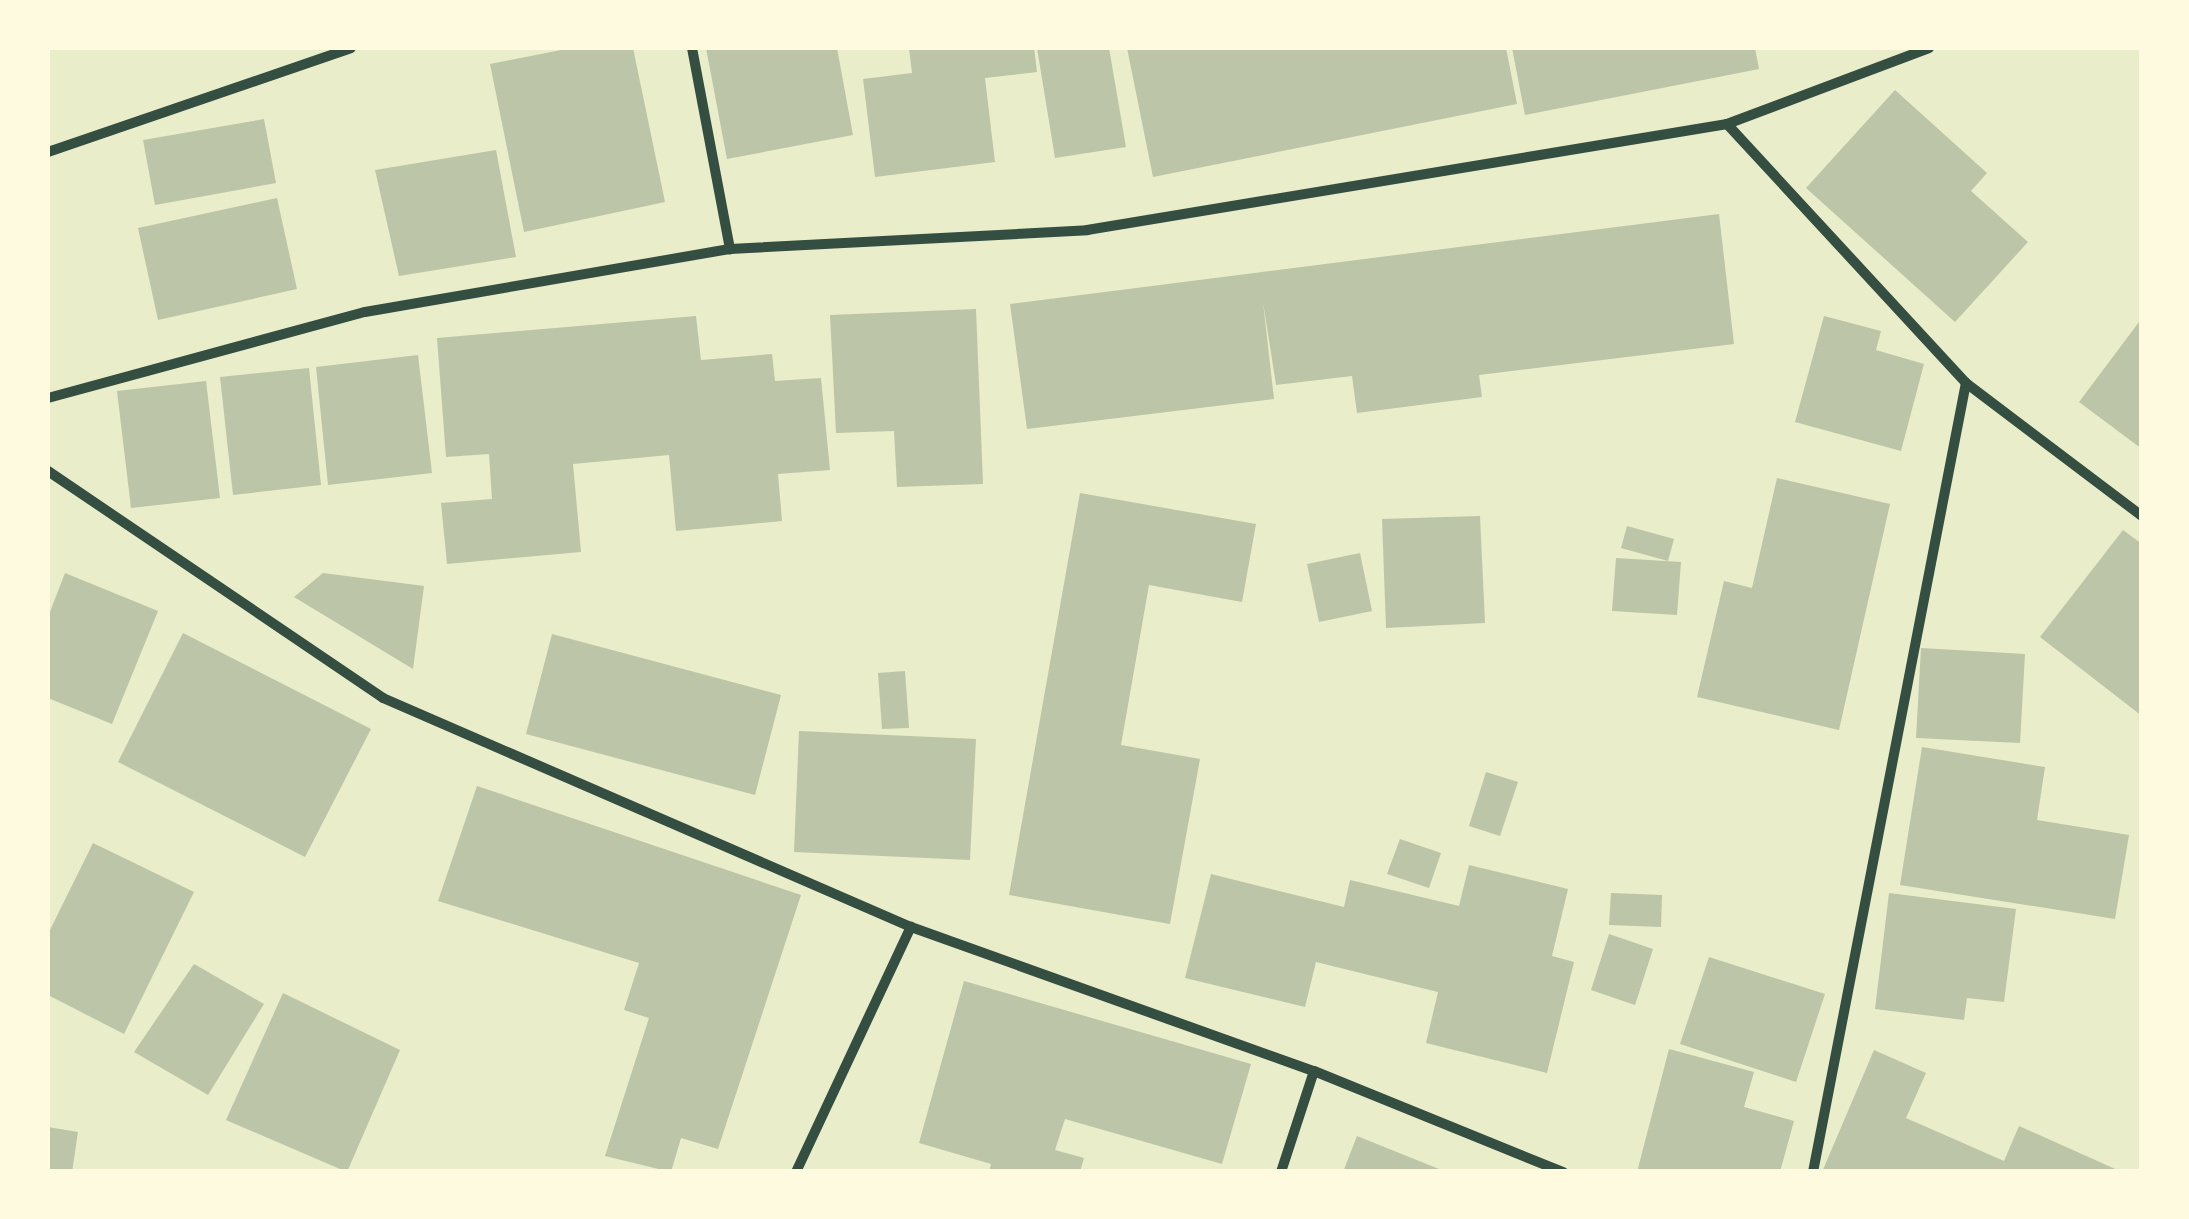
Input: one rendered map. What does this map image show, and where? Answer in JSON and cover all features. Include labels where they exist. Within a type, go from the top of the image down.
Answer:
[{"type":"street","points":[[48,152],[351,48]]},
{"type":"street","points":[[692,48],[730,249]]},
{"type":"street","points":[[48,398],[365,312],[730,249],[1087,230],[1727,124],[1929,48]]},
{"type":"street","points":[[1727,124],[1966,384],[2142,516]]},
{"type":"street","points":[[1813,1172],[1966,384]]},
{"type":"street","points":[[48,470],[384,698],[911,927],[1314,1071],[1562,1172]]},
{"type":"street","points":[[796,1172],[911,927]]},
{"type":"street","points":[[1281,1172],[1314,1071]]},
{"type":"building","points":[[571,48],[633,48],[665,202],[524,232],[490,64]]},
{"type":"building","points":[[706,48],[837,48],[853,135],[727,159]]},
{"type":"building","points":[[909,48],[1034,48],[1037,72],[985,78],[995,162],[875,177],[863,79],[912,73]]},
{"type":"building","points":[[1037,48],[1109,48],[1126,147],[1055,158]]},
{"type":"building","points":[[1127,48],[1506,48],[1517,104],[1153,177]]},
{"type":"building","points":[[1512,48],[1755,48],[1759,69],[1525,115]]},
{"type":"building","points":[[1895,90],[1987,173],[1971,191],[2028,242],[1955,322],[1806,188]]},
{"type":"building","points":[[264,119],[276,183],[155,205],[143,140]]},
{"type":"building","points":[[496,150],[516,257],[399,276],[375,170]]},
{"type":"building","points":[[277,198],[297,289],[158,320],[138,228]]},
{"type":"building","points":[[1719,214],[1734,344],[1479,375],[1482,397],[1357,413],[1352,376],[1276,385],[1263,302],[1274,399],[1027,429],[1010,304]]},
{"type":"building","points":[[976,309],[983,484],[897,487],[894,431],[836,433],[830,315]]},
{"type":"building","points":[[696,316],[701,360],[772,354],[775,381],[821,378],[830,470],[778,474],[782,521],[676,531],[669,455],[573,464],[581,552],[447,564],[441,503],[492,499],[489,454],[446,457],[437,338]]},
{"type":"building","points":[[1824,316],[1881,331],[1876,350],[1924,364],[1901,451],[1795,422]]},
{"type":"building","points":[[2142,318],[2142,449],[2079,402]]},
{"type":"building","points":[[418,355],[432,473],[328,485],[316,367]]},
{"type":"building","points":[[309,368],[321,485],[233,495],[220,377]]},
{"type":"building","points":[[206,381],[220,498],[131,508],[117,391]]},
{"type":"building","points":[[1777,478],[1890,504],[1839,730],[1697,697],[1724,581],[1752,588]]},
{"type":"building","points":[[1080,493],[1256,524],[1242,602],[1149,585],[1121,745],[1200,759],[1170,924],[1009,895]]},
{"type":"building","points":[[1480,516],[1485,623],[1386,628],[1382,519]]},
{"type":"building","points":[[1627,526],[1674,539],[1668,561],[1621,548]]},
{"type":"building","points":[[2123,530],[2142,544],[2142,716],[2040,637]]},
{"type":"building","points":[[1360,553],[1372,611],[1319,622],[1307,564]]},
{"type":"building","points":[[1616,558],[1681,562],[1677,615],[1612,611]]},
{"type":"building","points":[[65,573],[158,611],[112,724],[48,698],[48,617]]},
{"type":"building","points":[[323,573],[424,586],[413,669],[294,597]]},
{"type":"building","points":[[183,633],[371,729],[305,857],[118,762]]},
{"type":"building","points":[[552,634],[781,695],[755,795],[526,734]]},
{"type":"building","points":[[1921,648],[2025,654],[2020,743],[1916,738]]},
{"type":"building","points":[[905,671],[909,728],[882,729],[878,673]]},
{"type":"building","points":[[799,731],[976,739],[970,860],[794,852]]},
{"type":"building","points":[[1922,747],[2045,767],[2037,820],[2129,835],[2115,919],[1900,885]]},
{"type":"building","points":[[1486,772],[1518,782],[1500,836],[1469,826]]},
{"type":"building","points":[[477,786],[801,895],[718,1149],[681,1138],[671,1172],[605,1156],[649,1018],[624,1010],[639,963],[438,901]]},
{"type":"building","points":[[1400,839],[1441,853],[1429,888],[1387,874]]},
{"type":"building","points":[[93,843],[194,892],[124,1034],[48,995],[48,934]]},
{"type":"building","points":[[1469,865],[1568,889],[1552,956],[1574,962],[1547,1073],[1426,1043],[1438,992],[1316,962],[1305,1007],[1185,978],[1211,874],[1344,907],[1350,880],[1459,906]]},
{"type":"building","points":[[1611,893],[1662,895],[1661,927],[1609,925]]},
{"type":"building","points":[[1889,893],[2016,909],[2004,1002],[1967,998],[1964,1020],[1875,1009]]},
{"type":"building","points":[[1609,934],[1653,949],[1635,1005],[1591,990]]},
{"type":"building","points":[[1709,957],[1825,994],[1796,1082],[1680,1044]]},
{"type":"building","points":[[194,964],[264,1004],[208,1095],[134,1052]]},
{"type":"building","points":[[964,981],[1251,1064],[1222,1164],[1065,1119],[1055,1150],[1084,1158],[1080,1172],[989,1172],[991,1164],[919,1143]]},
{"type":"building","points":[[283,993],[400,1050],[347,1172],[226,1120]]},
{"type":"building","points":[[1669,1049],[1754,1072],[1744,1107],[1794,1121],[1780,1172],[1637,1172]]},
{"type":"building","points":[[1874,1050],[1926,1073],[1906,1118],[2004,1161],[2019,1126],[2122,1172],[1822,1172]]},
{"type":"building","points":[[48,1127],[78,1132],[72,1172],[48,1172]]},
{"type":"building","points":[[1357,1136],[1444,1171],[1444,1172],[1343,1172]]}]
